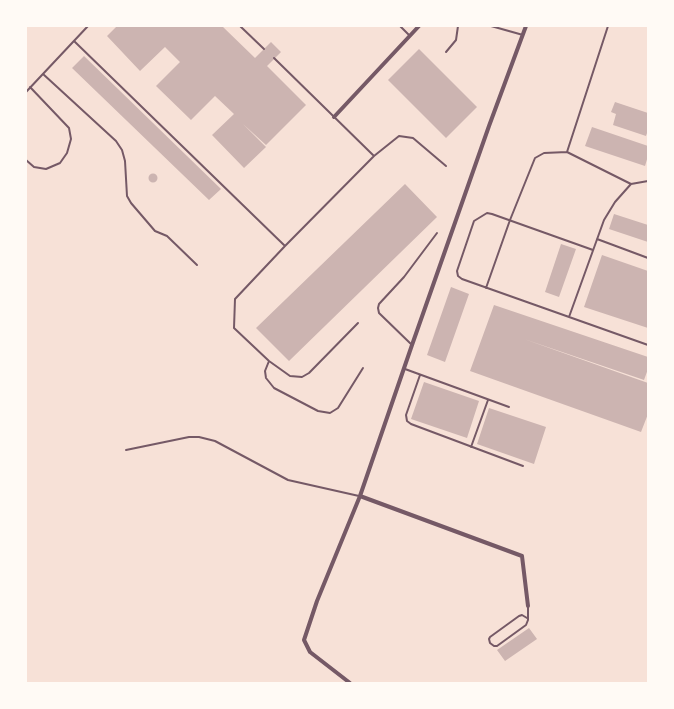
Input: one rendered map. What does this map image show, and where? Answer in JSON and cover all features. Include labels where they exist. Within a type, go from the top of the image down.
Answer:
[{"type":"street","points":[[334,117],[419,26]]},
{"type":"street","points":[[350,683],[310,652],[304,640],[317,601],[360,496],[489,126],[526,26]]},
{"type":"street","points":[[360,496],[522,556],[528,606]]},
{"type":"lane","points":[[26,92],[88,26]]},
{"type":"lane","points":[[240,26],[264,49]]},
{"type":"lane","points":[[400,26],[410,36]]},
{"type":"lane","points":[[446,52],[456,40],[458,26]]},
{"type":"lane","points":[[492,26],[523,34]]},
{"type":"lane","points":[[567,152],[608,26]]},
{"type":"lane","points":[[74,42],[285,246]]},
{"type":"lane","points":[[274,58],[374,156]]},
{"type":"lane","points":[[42,74],[116,141],[122,150],[127,196],[131,203],[155,231],[167,236],[197,265]]},
{"type":"lane","points":[[26,160],[34,167],[46,169],[60,164],[67,153],[71,139],[69,128],[30,87]]},
{"type":"lane","points":[[358,322],[309,373],[302,378],[290,376],[268,361],[234,328],[235,299],[374,156],[399,136],[413,138],[446,166]]},
{"type":"lane","points":[[486,288],[510,220],[536,158],[544,153],[567,152],[630,184],[648,181]]},
{"type":"lane","points":[[569,317],[604,220],[615,202],[630,184]]},
{"type":"lane","points":[[593,250],[487,213],[474,221],[457,271],[458,276],[462,279],[648,345]]},
{"type":"lane","points":[[412,345],[379,313],[378,308],[379,304],[404,277],[437,233]]},
{"type":"lane","points":[[597,239],[648,258]]},
{"type":"lane","points":[[268,361],[265,371],[266,378],[274,388],[318,411],[330,412],[338,408],[363,368]]},
{"type":"lane","points":[[404,369],[509,407]]},
{"type":"lane","points":[[420,375],[406,415],[407,421],[411,424],[523,466]]},
{"type":"lane","points":[[471,447],[488,400]]},
{"type":"lane","points":[[126,450],[199,437],[215,441],[288,480],[360,496]]},
{"type":"lane","points":[[527,618],[522,615],[519,616],[490,637],[489,639],[492,645],[497,646],[526,625],[528,620],[528,606]]},
{"type":"building","points":[[117,26],[222,26],[255,58],[271,42],[281,52],[267,66],[306,105],[266,145],[243,124],[266,147],[244,168],[212,135],[234,114],[215,96],[191,120],[156,86],[180,62],[165,47],[140,71],[107,36]]},
{"type":"building","points":[[419,49],[477,107],[446,138],[388,80]]},
{"type":"building","points":[[84,56],[221,189],[209,200],[72,68]]},
{"type":"building","points":[[615,102],[648,113],[648,130],[646,136],[613,125],[616,114],[611,112]]},
{"type":"building","points":[[592,127],[648,146],[648,156],[645,166],[585,146]]},
{"type":"building","points":[[151,174],[155,174],[157,178],[155,182],[151,182],[149,180],[149,176]]},
{"type":"building","points":[[405,184],[437,217],[289,361],[256,328]]},
{"type":"building","points":[[614,214],[648,225],[648,242],[609,229]]},
{"type":"building","points":[[561,244],[576,249],[559,297],[545,292]]},
{"type":"building","points":[[602,255],[648,271],[648,328],[584,307]]},
{"type":"building","points":[[451,287],[469,294],[445,362],[427,355]]},
{"type":"building","points":[[494,305],[648,357],[648,369],[644,380],[524,339],[648,383],[648,414],[641,432],[470,371]]},
{"type":"building","points":[[424,382],[479,401],[467,438],[411,419]]},
{"type":"building","points":[[489,408],[546,427],[534,464],[477,444]]},
{"type":"building","points":[[529,628],[537,639],[505,661],[497,650]]}]
